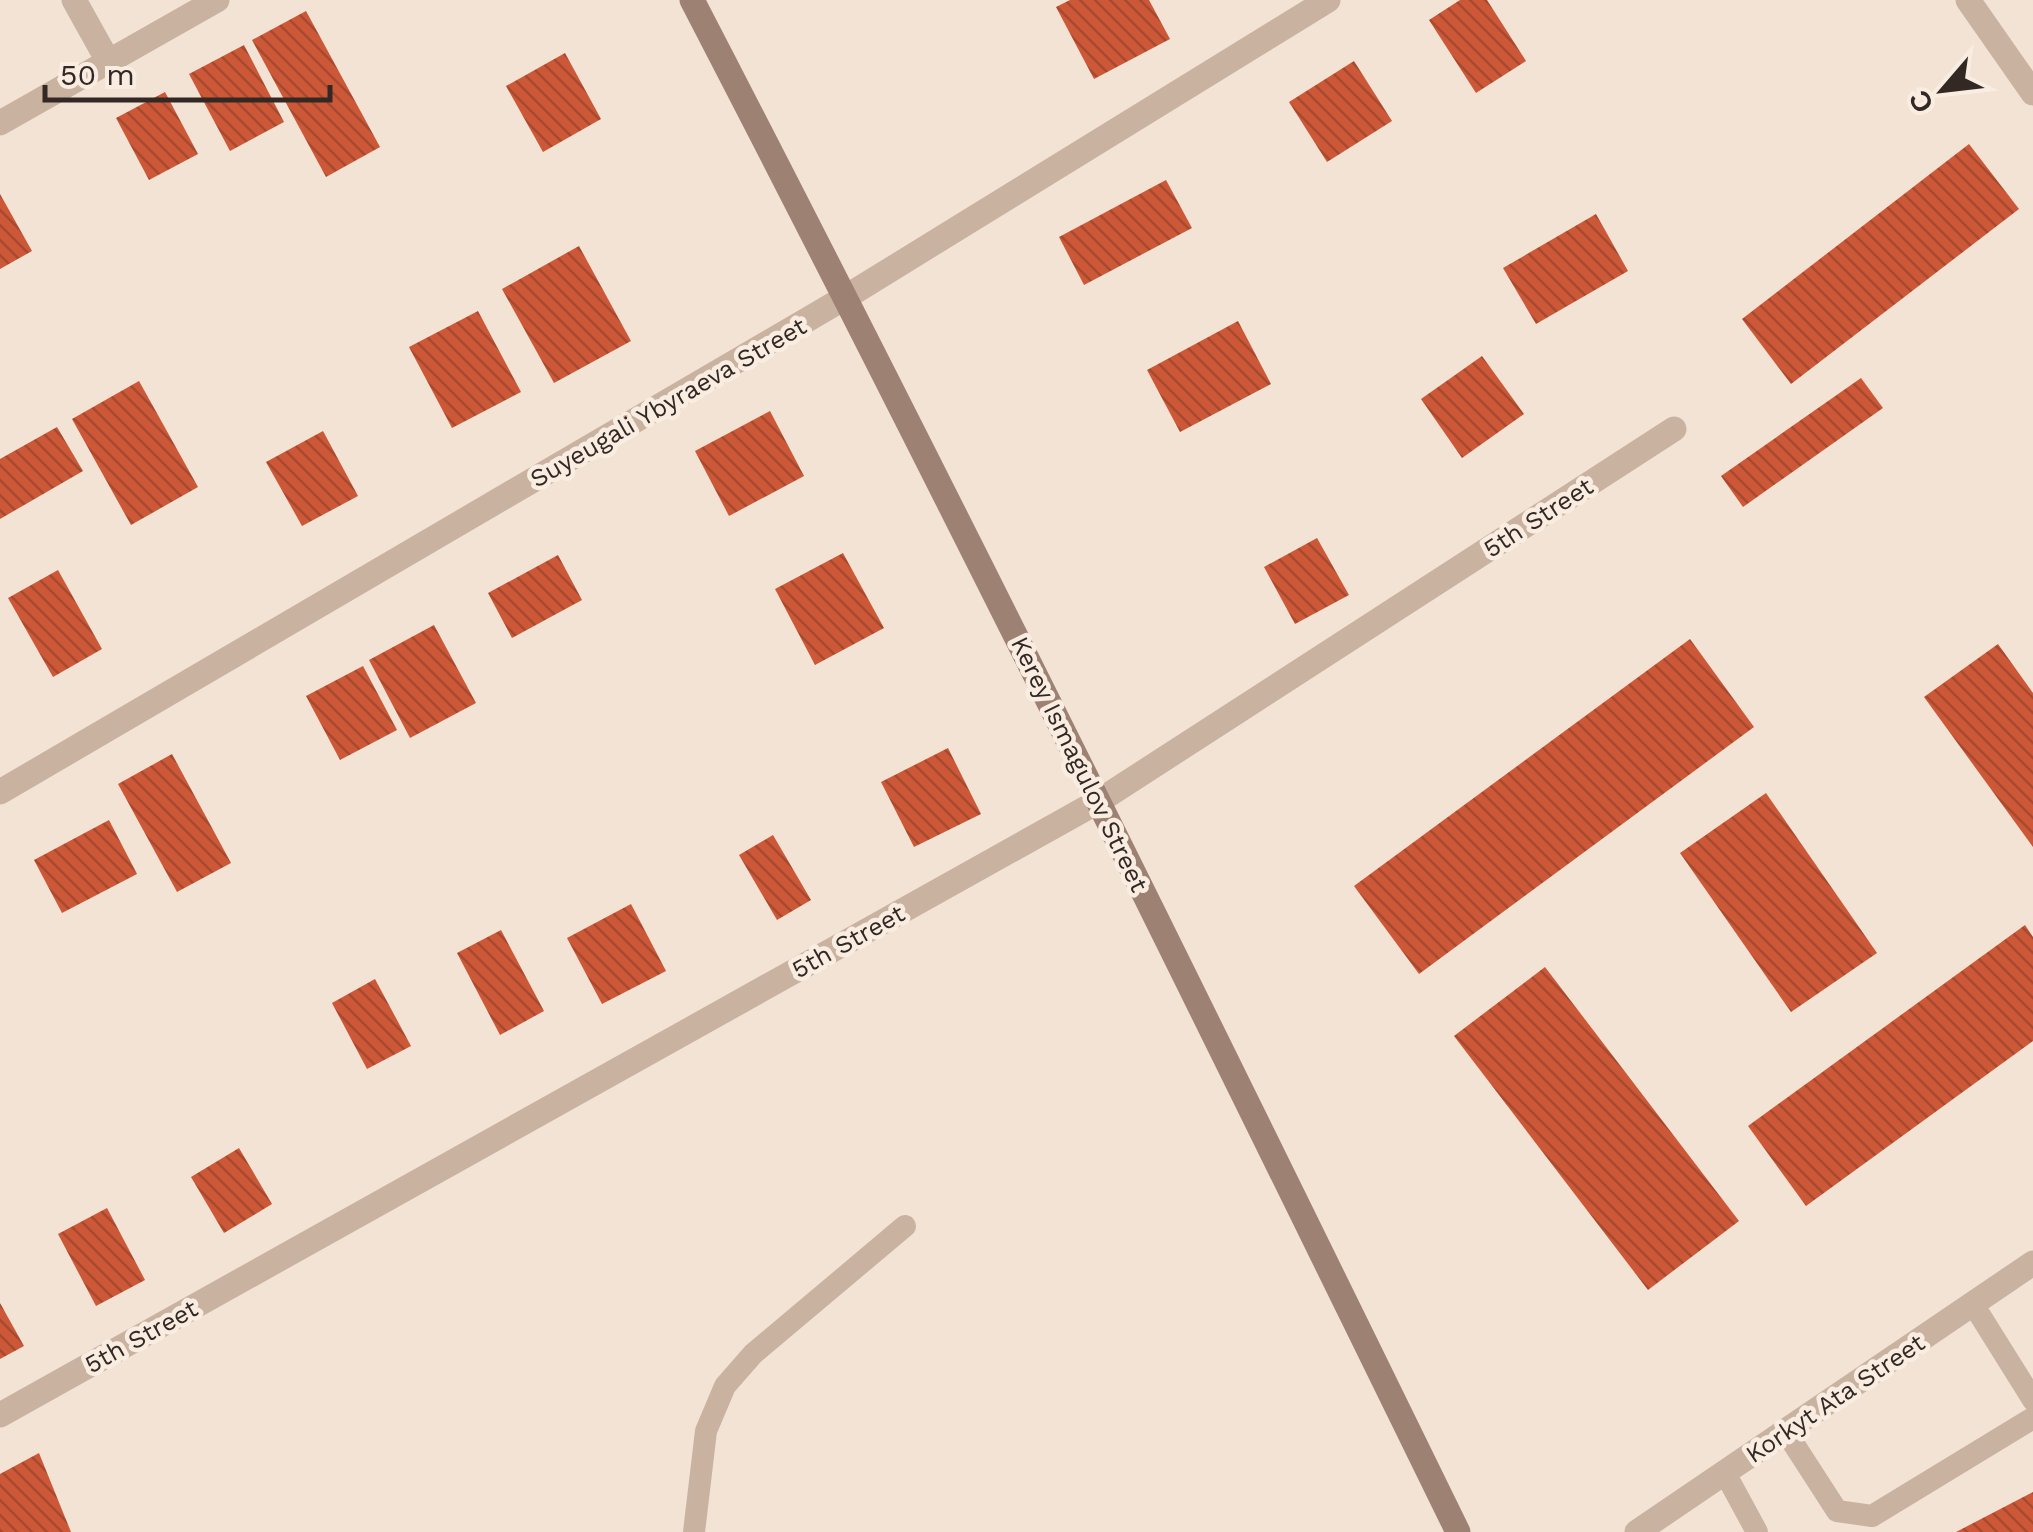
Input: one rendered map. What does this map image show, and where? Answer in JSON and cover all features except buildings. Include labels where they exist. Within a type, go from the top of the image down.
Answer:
[{"type":"street","points":[[74,0],[108,61]]},
{"type":"street","points":[[0,123],[217,0]]},
{"type":"street","name":"Kerey Ismagulov Street","points":[[692,0],[1099,800],[1458,1532]]},
{"type":"street","name":"Suyeugali Ybyraeva Street","points":[[0,792],[846,297],[1328,0]]},
{"type":"street","points":[[1968,0],[2033,93]]},
{"type":"street","name":"5th Street","points":[[0,1415],[1099,800],[1674,430]]},
{"type":"street","name":"Korkyt Ata Street","points":[[1636,1532],[2033,1264]]},
{"type":"lane","points":[[694,1532],[706,1431],[726,1386],[753,1354],[905,1226]]},
{"type":"lane","points":[[1973,1304],[2033,1400]]},
{"type":"lane","points":[[1786,1432],[1837,1511],[1872,1516],[2033,1418]]},
{"type":"lane","points":[[1725,1474],[1757,1532]]}]
